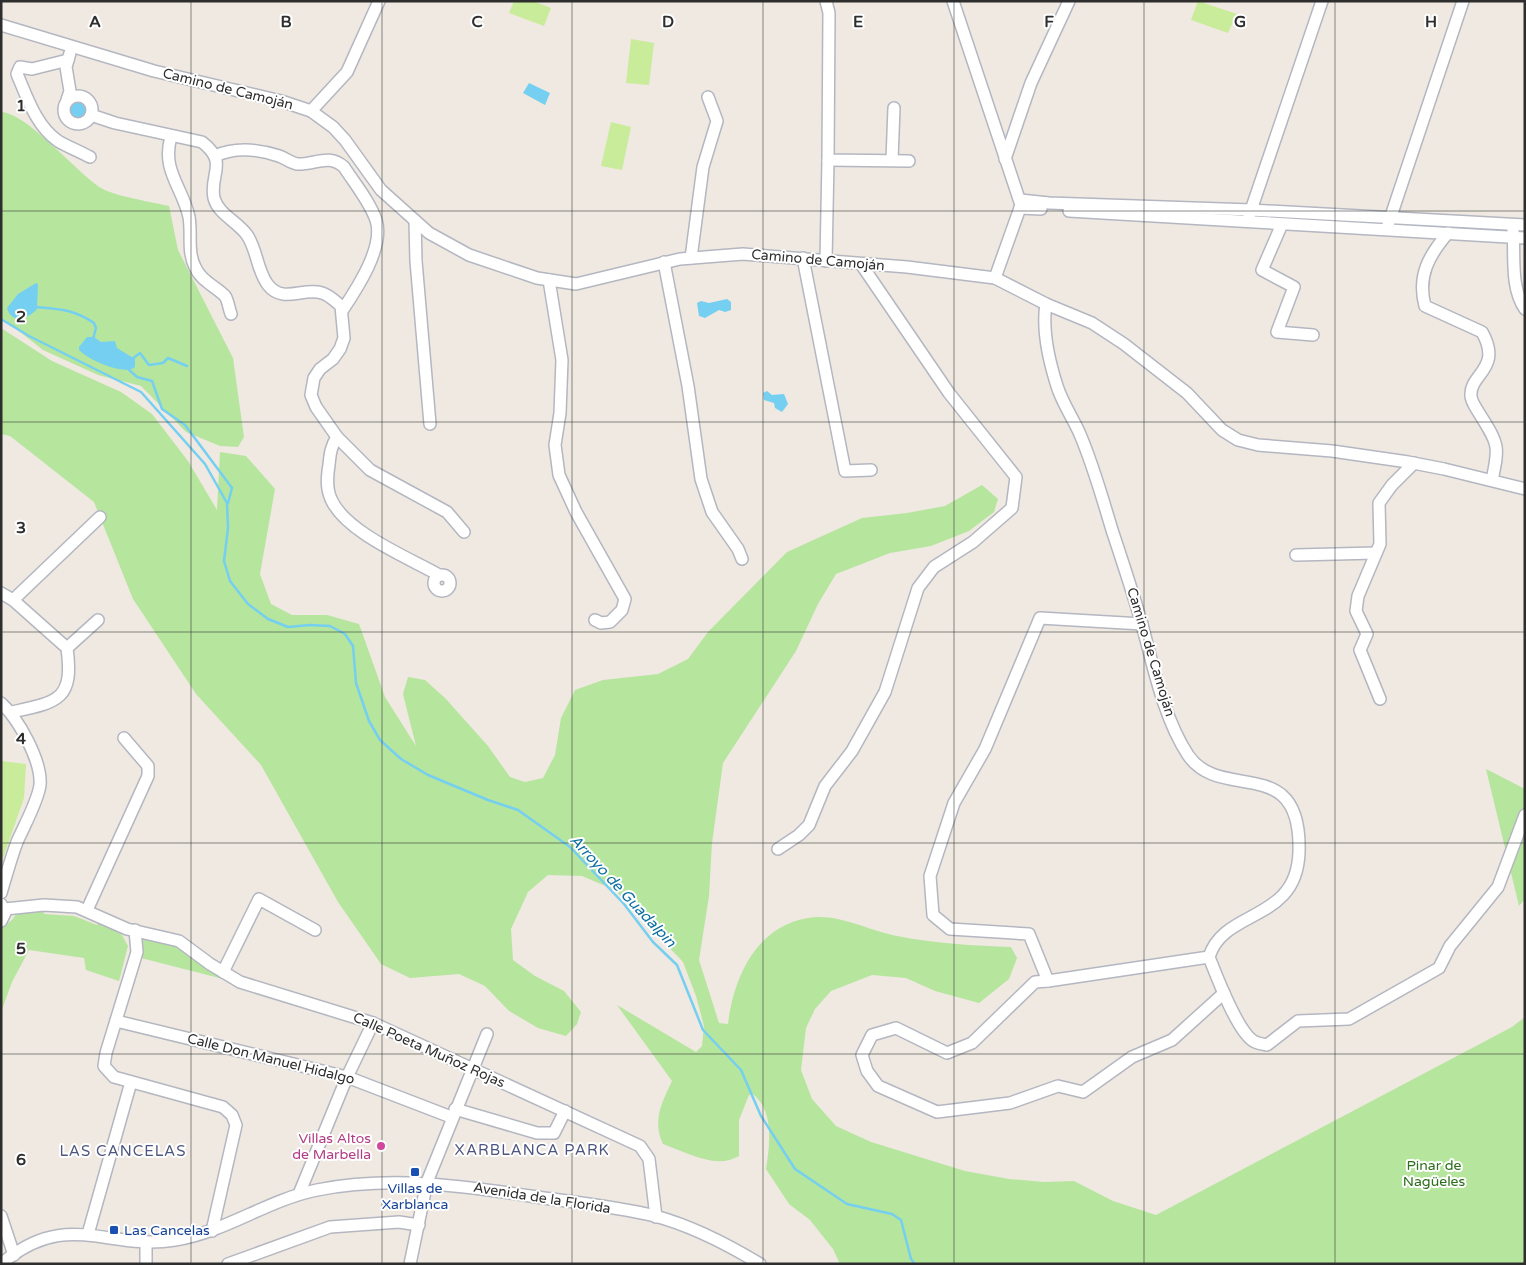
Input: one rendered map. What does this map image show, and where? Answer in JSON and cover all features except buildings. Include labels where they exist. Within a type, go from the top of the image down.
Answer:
[{"type":"street","points":[[310,111],[347,72],[379,1]]},
{"type":"street","points":[[826,1],[829,13],[826,260]]},
{"type":"street","points":[[953,1],[1020,204],[994,278]]},
{"type":"street","points":[[1004,159],[1031,83],[1069,1]]},
{"type":"street","points":[[1247,223],[1322,1]]},
{"type":"street","points":[[1387,230],[1463,1]]},
{"type":"street","name":"Camino de Camoján","points":[[1,25],[154,71],[281,101],[310,111],[333,127],[346,140],[381,190],[429,233],[469,255],[549,280],[576,284],[664,262],[743,254],[907,267],[994,278],[1046,304],[1092,323],[1124,344],[1187,394],[1222,430],[1238,440],[1258,445],[1332,451],[1414,463],[1525,489]]},
{"type":"street","points":[[68,60],[73,67],[78,91],[91,105],[91,115],[81,124],[69,122],[63,112],[70,91],[66,67],[68,60],[72,47]]},
{"type":"street","points":[[68,60],[32,69],[20,67],[16,74],[29,102],[47,131],[57,140],[90,157]]},
{"type":"street","points":[[67,100],[74,96],[83,97]]},
{"type":"street","points":[[691,258],[703,167],[717,121],[708,97]]},
{"type":"street","points":[[892,160],[894,108]]},
{"type":"street","points":[[91,115],[115,124],[202,142],[215,156],[217,165],[214,197],[217,205],[248,236],[267,284],[275,291],[286,296],[312,291],[322,293],[336,302],[342,312],[344,338],[340,349],[314,378],[310,395],[316,408],[337,437],[370,470],[447,512],[464,532]]},
{"type":"street","points":[[171,137],[169,144],[169,167],[174,185],[187,211],[192,258],[201,276],[226,297],[231,314]]},
{"type":"street","points":[[215,156],[227,150],[236,150],[270,154],[296,164],[331,160],[338,162],[344,167],[372,211],[378,226],[374,252],[355,292],[342,312]]},
{"type":"street","points":[[828,160],[909,161]]},
{"type":"street","points":[[1020,204],[1049,203],[1252,210],[1525,225]]},
{"type":"street","points":[[1020,204],[1247,223],[1519,238]]},
{"type":"street","points":[[415,222],[430,424]]},
{"type":"street","points":[[1282,224],[1262,270],[1294,287],[1277,332],[1313,335]]},
{"type":"street","points":[[1512,224],[1519,238],[1514,272],[1519,300],[1525,309]]},
{"type":"street","points":[[1448,233],[1425,264],[1422,276],[1424,306],[1482,332],[1487,340],[1487,367],[1472,388],[1471,397],[1495,438],[1498,453],[1492,480]]},
{"type":"street","points":[[803,258],[845,471],[871,470]]},
{"type":"street","points":[[664,262],[688,386],[704,493],[712,512],[738,549],[742,560]]},
{"type":"street","points":[[778,849],[799,835],[809,825],[825,786],[852,751],[885,692],[918,588],[934,567],[974,542],[1012,508],[1016,478],[949,394],[861,264]]},
{"type":"street","points":[[549,280],[562,360],[560,413],[555,445],[558,475],[576,512],[625,599],[622,610],[610,622],[601,623],[595,620]]},
{"type":"street","name":"Camino de Camoján","points":[[1046,304],[1043,321],[1057,386],[1079,433],[1093,472],[1142,624],[1162,698],[1190,758],[1210,773],[1250,781],[1273,790],[1287,800],[1294,812],[1299,830],[1298,869],[1280,898],[1268,909],[1221,934],[1212,945],[1209,957]]},
{"type":"street","points":[[337,437],[332,445],[327,482],[335,506],[359,530],[382,545],[439,575]]},
{"type":"street","points":[[1380,700],[1360,650],[1367,634],[1356,611],[1358,596],[1380,544],[1379,503],[1392,485],[1414,463]]},
{"type":"street","points":[[13,600],[100,517]]},
{"type":"street","points":[[1296,555],[1376,553]]},
{"type":"street","points":[[1,594],[13,600],[67,648],[70,673],[66,688],[57,698],[42,706],[12,712]]},
{"type":"street","points":[[1048,981],[1029,934],[950,929],[933,915],[930,876],[954,803],[985,749],[1040,618],[1142,624]]},
{"type":"street","points":[[67,648],[98,620]]},
{"type":"street","points":[[1,703],[12,712],[30,747],[39,774],[40,786],[16,845],[1,894]]},
{"type":"street","points":[[87,910],[148,776],[148,766],[124,738]]},
{"type":"street","points":[[1224,993],[1172,1040],[1132,1057],[1083,1092],[1058,1086],[1010,1103],[937,1112],[878,1086],[867,1071],[862,1055],[872,1035],[896,1028],[947,1053],[972,1043],[1035,982],[1209,957],[1224,993],[1244,1031],[1253,1041],[1267,1044],[1298,1021],[1349,1019],[1439,968],[1450,946],[1498,887],[1525,815]]},
{"type":"street","points":[[223,972],[259,898],[315,930]]},
{"type":"street","name":"Calle Poeta Muñoz Rojas","points":[[3,907],[44,905],[77,907],[135,930],[179,941],[240,982],[373,1023],[640,1146],[649,1159],[656,1217]]},
{"type":"street","points":[[1,921],[4,916],[3,907]]},
{"type":"street","points":[[135,930],[137,952],[104,1066],[114,1077],[222,1107],[232,1115],[236,1125],[212,1231]]},
{"type":"street","name":"Calle Don Manuel Hidalgo","points":[[116,1021],[347,1077],[453,1113],[537,1133],[554,1133],[565,1112]]},
{"type":"street","points":[[299,1194],[347,1077],[373,1023]]},
{"type":"street","points":[[410,1264],[427,1182],[453,1113],[474,1070],[487,1034]]},
{"type":"street","points":[[88,1234],[131,1082]]},
{"type":"street","name":"Avenida de la Florida","points":[[1,1264],[14,1255],[53,1236],[68,1233],[146,1242],[174,1240],[212,1231],[268,1205],[299,1194],[360,1184],[427,1182],[582,1203],[656,1217],[713,1239],[760,1264]]},
{"type":"street","points":[[1,1216],[14,1255]]},
{"type":"street","points":[[228,1264],[330,1227],[390,1222],[419,1225]]},
{"type":"street","points":[[146,1242],[146,1264]]},
{"type":"green space","points":[[514,1],[533,1],[551,8],[544,26],[509,13]]},
{"type":"green space","points":[[1198,1],[1237,14],[1228,33],[1191,20]]},
{"type":"green space","points":[[631,39],[654,43],[649,85],[626,83]]},
{"type":"green space","points":[[1,112],[12,115],[24,122],[101,188],[124,196],[169,206],[178,250],[233,358],[244,437],[238,447],[220,446],[186,432],[141,386],[98,375],[43,350],[1,317]]},
{"type":"green space","points":[[611,122],[631,127],[622,170],[601,166]]},
{"type":"green space","name":"Pinar de Nagüeles","points":[[1,328],[52,361],[121,392],[152,414],[188,461],[217,510],[220,452],[246,456],[275,489],[260,574],[271,604],[292,615],[327,615],[359,624],[385,697],[416,746],[403,694],[408,677],[425,680],[445,698],[488,746],[510,777],[525,782],[543,778],[555,755],[561,718],[575,690],[603,680],[658,674],[688,659],[708,632],[787,552],[862,518],[945,506],[982,485],[998,499],[994,512],[969,531],[931,546],[890,553],[836,574],[818,604],[796,651],[723,763],[712,843],[709,896],[699,960],[719,1023],[728,1024],[736,986],[753,953],[765,939],[779,928],[796,921],[826,917],[847,921],[887,934],[910,938],[954,944],[1011,947],[1017,958],[1009,979],[979,1003],[935,991],[906,978],[872,975],[831,991],[815,1009],[806,1028],[801,1070],[812,1099],[836,1126],[871,1142],[965,1171],[1009,1179],[1044,1182],[1074,1181],[1113,1201],[1156,1215],[1512,1027],[1525,1017],[1525,1264],[840,1264],[833,1249],[810,1220],[789,1204],[766,1169],[769,1149],[769,1128],[764,1109],[760,1101],[753,1094],[749,1095],[739,1120],[739,1156],[730,1160],[711,1160],[691,1155],[663,1144],[658,1127],[658,1119],[672,1081],[617,1005],[696,1052],[702,1046],[704,1026],[696,996],[683,962],[615,890],[582,876],[548,875],[528,892],[511,929],[513,960],[535,976],[564,991],[581,1012],[577,1024],[566,1036],[538,1028],[509,1011],[485,986],[459,974],[410,978],[381,964],[338,902],[261,765],[196,694],[133,599],[94,502],[10,436],[1,434]]},
{"type":"green space","points":[[1,761],[26,764],[24,798],[1,864]]},
{"type":"green space","points":[[1486,769],[1525,789],[1525,899],[1519,906]]},
{"type":"green space","points":[[43,908],[44,914],[74,916],[97,925],[101,920],[122,935],[128,946],[119,981],[86,970],[84,958],[29,950],[12,982],[1,1012],[1,928],[12,920],[19,910]]},
{"type":"green space","points":[[141,935],[179,946],[231,981],[141,958]]},
{"type":"water","points":[[529,83],[550,93],[545,105],[523,93]]},
{"type":"water","points":[[73,100],[81,100],[87,106],[87,114],[81,120],[73,120],[67,114],[67,106]]},
{"type":"water","points":[[36,283],[38,284],[37,309],[25,318],[13,317],[7,308],[18,294]]},
{"type":"water","points":[[727,299],[731,302],[731,310],[725,312],[719,310],[705,318],[699,316],[697,303],[701,301],[709,303]]},
{"type":"water","points":[[87,337],[94,337],[101,342],[115,341],[117,348],[135,359],[135,367],[123,370],[107,366],[90,358],[79,350],[79,347]]},
{"type":"water","points":[[767,391],[772,395],[784,394],[788,404],[782,412],[775,408],[774,403],[764,400],[763,393]]},
{"type":"waterway","points":[[35,307],[66,310],[86,318],[94,323],[96,328],[93,339]]},
{"type":"waterway","name":"Arroyo de Guadalpin","points":[[1,319],[29,336],[141,392],[205,464],[227,503],[228,528],[224,561],[230,581],[248,604],[268,619],[288,627],[330,626],[345,634],[353,646],[356,683],[369,721],[380,740],[401,759],[428,775],[488,800],[518,810],[570,847],[624,904],[653,942],[677,965],[703,1030],[741,1070],[761,1116],[795,1169],[847,1204],[892,1214],[901,1220],[911,1259],[915,1264]]},
{"type":"waterway","points":[[132,359],[140,353],[149,365],[163,363],[168,358],[187,366]]},
{"type":"waterway","points":[[127,368],[137,377],[152,381],[162,409],[185,425],[232,488],[228,503]]},
{"type":"place","name":"Villas Altos de Marbella","points":[[381,1146]]},
{"type":"place","name":"Villas de Xarblanca","points":[[415,1172]]},
{"type":"place","name":"Las Cancelas","points":[[114,1230]]},
{"type":"district","name":"XARBLANCA PARK","points":[[532,1150]]},
{"type":"district","name":"LAS CANCELAS","points":[[123,1151]]}]
